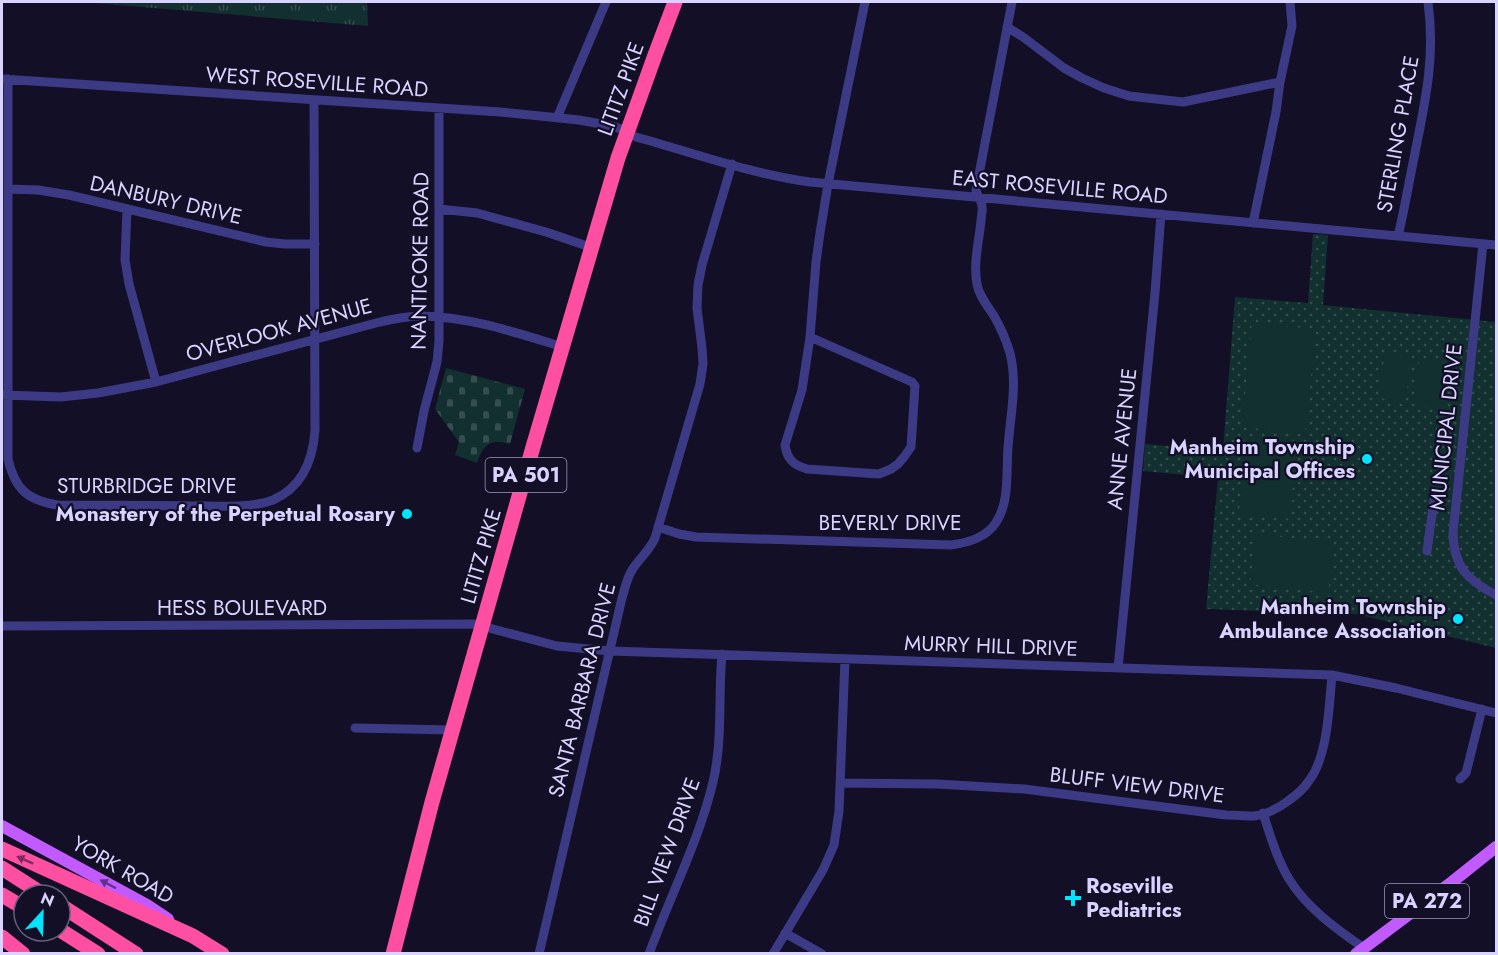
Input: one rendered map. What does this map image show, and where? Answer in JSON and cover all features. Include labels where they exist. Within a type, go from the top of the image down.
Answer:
[{"type":"highway","name":"LITITZ PIKE","points":[[393,954],[431,804],[563,347],[627,133],[675,2]]},
{"type":"highway","points":[[2,849],[194,936]]},
{"type":"highway","points":[[2,868],[25,883]]},
{"type":"highway","points":[[72,913],[136,954]]},
{"type":"highway","name":"YORK ROAD","points":[[194,936],[222,954]]},
{"type":"highway","points":[[2,937],[23,954]]},
{"type":"highway","points":[[72,938],[98,954]]},
{"type":"main road","name":"YORK ROAD","points":[[2,826],[147,905],[194,936]]},
{"type":"main road","name":"PA 272","points":[[1360,951],[1497,847]]},
{"type":"street","points":[[557,118],[606,2]]},
{"type":"street","points":[[810,337],[912,382],[915,386],[911,447],[891,469],[879,474],[807,469],[796,466],[791,461],[785,445],[802,390],[810,337],[816,262],[828,184],[865,2]]},
{"type":"street","name":"BEVERLY DRIVE","points":[[658,526],[679,534],[696,537],[930,545],[961,544],[988,531],[998,518],[1004,499],[1014,373],[1007,343],[982,298],[977,283],[976,267],[982,207],[976,194],[1012,2]]},
{"type":"street","points":[[1253,223],[1292,26],[1290,2]]},
{"type":"street","name":"STERLING PLACE","points":[[1398,236],[1429,81],[1432,47],[1428,2]]},
{"type":"street","points":[[1007,27],[1082,78],[1129,96],[1183,102],[1280,82]]},
{"type":"street","name":"WEST ROSEVILLE ROAD","points":[[5,79],[500,112],[612,126],[627,133]]},
{"type":"street","name":"STURBRIDGE DRIVE","points":[[5,79],[8,189],[4,395],[7,452],[16,484],[37,501],[57,505],[249,505],[272,500],[288,491],[305,472],[311,458],[315,429],[314,100]]},
{"type":"street","name":"NANTICOKE ROAD","points":[[417,448],[437,362],[439,341],[439,108]]},
{"type":"street","name":"EAST ROSEVILLE ROAD","points":[[627,133],[781,177],[828,184],[1497,245]]},
{"type":"street","name":"SANTA BARBARA DRIVE","points":[[539,954],[627,580],[633,568],[653,543],[700,384],[703,364],[698,285],[732,164]]},
{"type":"street","name":"DANBURY DRIVE","points":[[8,189],[49,191],[266,242],[315,244]]},
{"type":"street","points":[[127,209],[125,260],[129,284],[156,382]]},
{"type":"street","points":[[439,209],[477,213],[593,248]]},
{"type":"street","name":"ANNE AVENUE","points":[[1118,668],[1161,214]]},
{"type":"street","name":"MUNICIPAL DRIVE","points":[[1483,244],[1453,533],[1455,550],[1462,568],[1473,582],[1497,595]]},
{"type":"street","name":"OVERLOOK AVENUE","points":[[4,395],[78,396],[156,382],[402,317],[421,316],[467,320],[563,347]]},
{"type":"street","points":[[1427,551],[1434,500]]},
{"type":"street","name":"HESS BOULEVARD","points":[[2,626],[474,624],[483,626]]},
{"type":"street","name":"MURRY HILL DRIVE","points":[[483,626],[557,646],[610,651],[1332,675],[1497,712]]},
{"type":"street","name":"BILL VIEW DRIVE","points":[[649,954],[702,820],[714,781],[720,734],[722,654]]},
{"type":"street","points":[[773,954],[823,870],[834,845],[839,811],[845,659]]},
{"type":"street","name":"BLUFF VIEW DRIVE","points":[[840,783],[938,784],[1016,789],[1226,815],[1254,816],[1284,804],[1309,782],[1314,774],[1324,744],[1332,675]]},
{"type":"street","points":[[1460,779],[1466,774],[1482,709]]},
{"type":"street","points":[[355,728],[453,730]]},
{"type":"street","points":[[1263,813],[1287,877],[1303,898],[1360,951]]},
{"type":"street","points":[[785,933],[822,954]]},
{"type":"green space","points":[[82,2],[367,2],[368,26]]},
{"type":"green space","points":[[1313,234],[1328,235],[1323,305],[1496,322],[1496,648],[1356,614],[1206,609],[1218,478],[1143,471],[1145,444],[1223,450],[1235,297],[1308,303]]},
{"type":"green space","points":[[1252,323],[1316,329],[1305,434],[1242,427]]},
{"type":"green space","points":[[1385,354],[1412,358],[1405,402],[1378,398]]},
{"type":"green space","points":[[1419,359],[1447,363],[1440,408],[1413,404]]},
{"type":"green space","points":[[446,368],[525,389],[510,444],[497,442],[488,444],[477,463],[455,455],[459,442],[435,409]]},
{"type":"green space","points":[[1245,436],[1297,441],[1290,519],[1239,514]]},
{"type":"green space","points":[[1256,534],[1334,543],[1328,593],[1250,584]]},
{"type":"place","name":"Manheim Township Municipal Offices","points":[[1367,459]]},
{"type":"place","name":"Monastery of the Perpetual Rosary","points":[[407,514]]},
{"type":"place","name":"Manheim Township Ambulance Association","points":[[1458,619]]},
{"type":"place","name":"Roseville Pediatrics","points":[[1073,898]]}]
